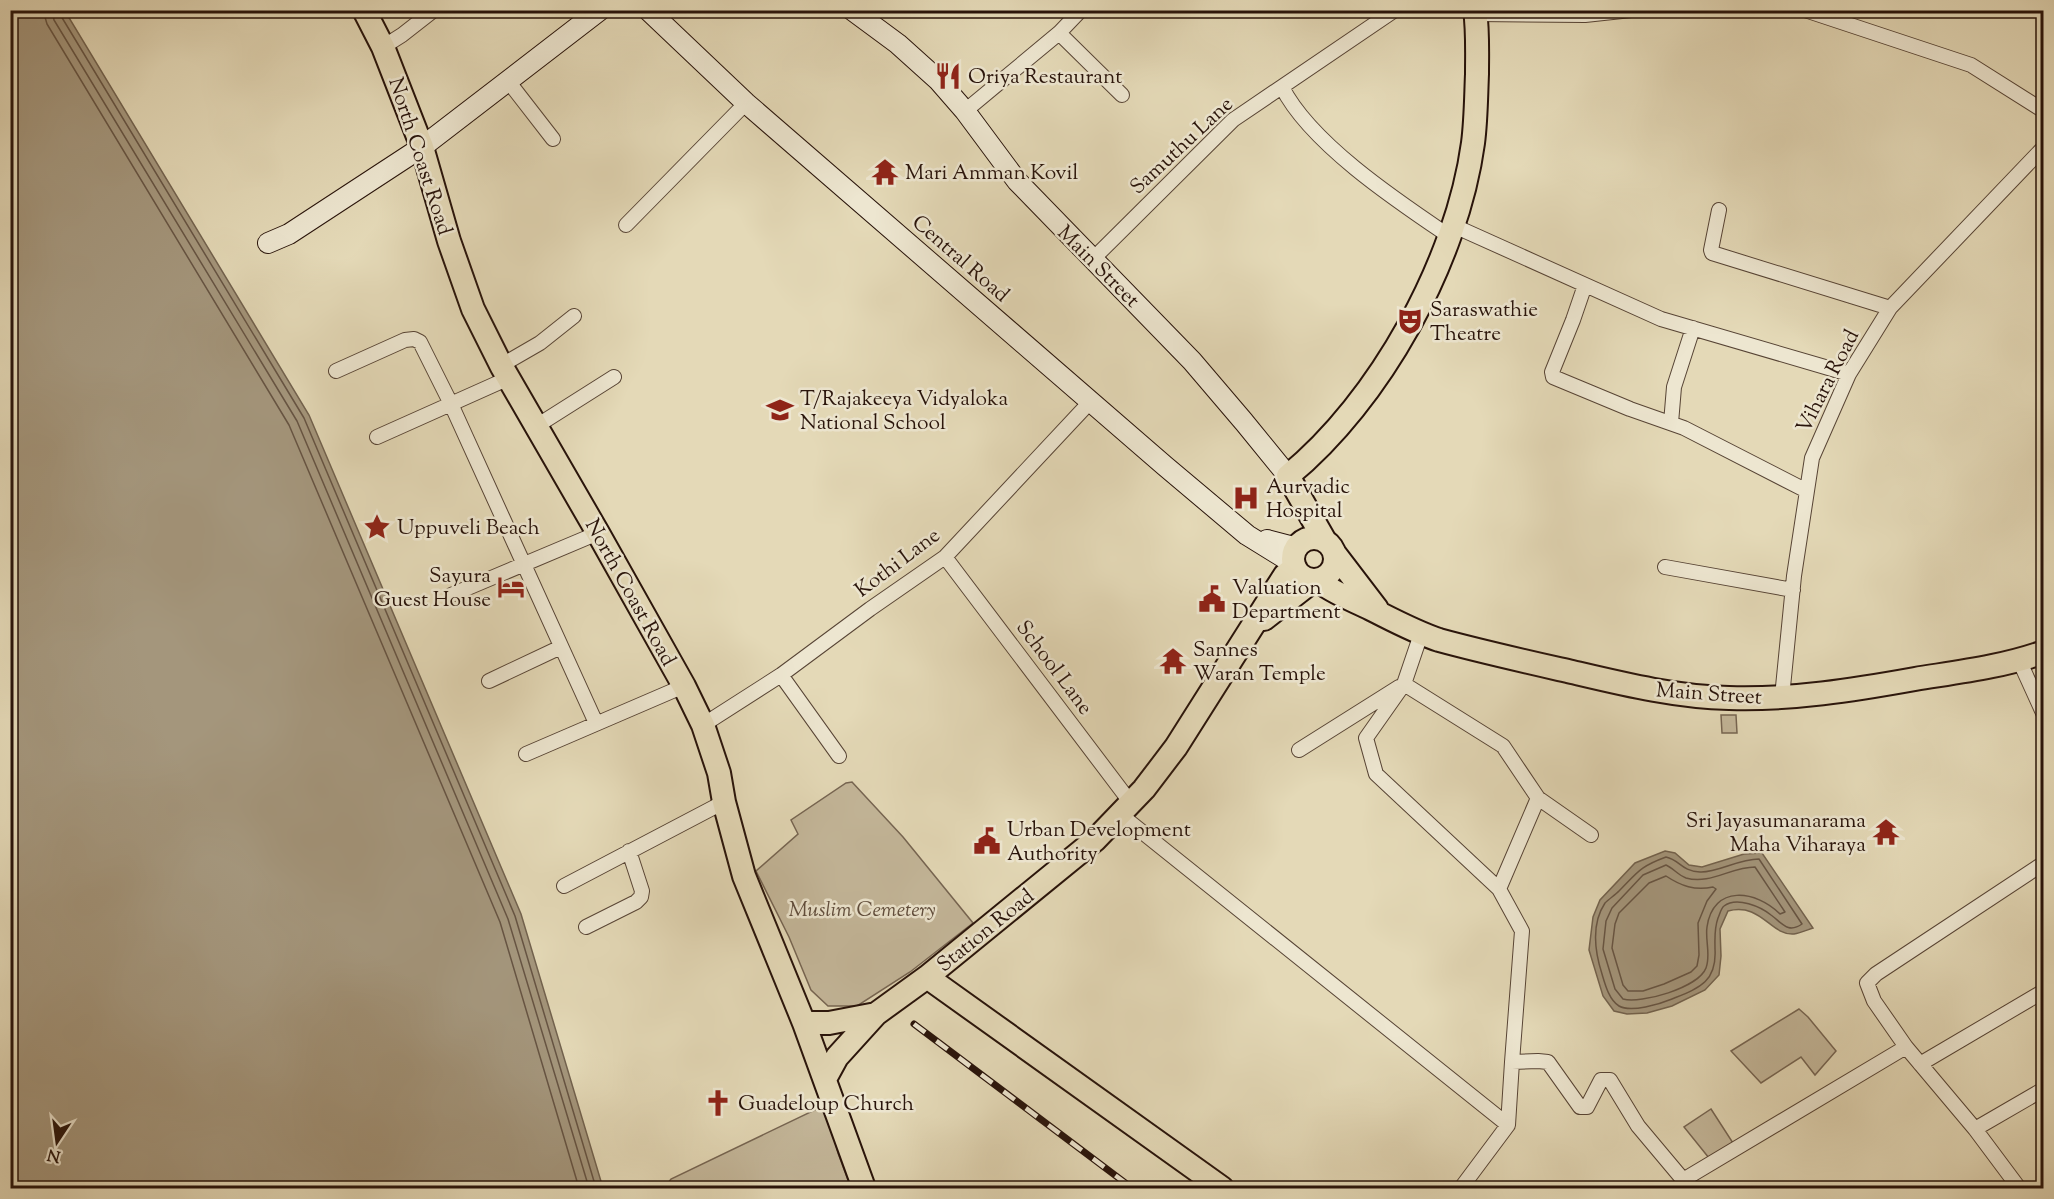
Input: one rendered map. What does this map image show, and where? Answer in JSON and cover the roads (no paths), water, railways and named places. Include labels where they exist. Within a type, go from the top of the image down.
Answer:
[{"type":"main road","name":"North Coast Road","points":[[364,10],[383,47],[422,147],[448,241],[473,309],[505,372],[684,686],[702,725],[719,773],[724,802],[744,876],[804,1023],[864,1188]]},
{"type":"main road","points":[[268,243],[289,234],[422,147],[600,10]]},
{"type":"main road","name":"Central Road","points":[[648,10],[746,103],[1090,402],[1247,535],[1296,556]]},
{"type":"main road","name":"Main Street","points":[[852,10],[915,58],[965,111],[1017,181],[1192,361],[1288,476],[1330,548],[1382,615]]},
{"type":"main road","points":[[1296,556],[1309,539],[1320,539],[1330,548],[1336,560],[1332,571],[1323,579],[1316,580],[1302,576],[1296,556],[1288,476],[1312,455],[1342,422],[1388,362],[1433,278],[1450,230],[1466,178],[1473,143],[1477,63],[1476,12]]},
{"type":"main road","name":"Station Road","points":[[825,1079],[837,1057],[876,1014],[927,977],[1070,861],[1126,809],[1176,747],[1296,556]]},
{"type":"main road","name":"Main Street","points":[[1316,580],[1331,590],[1421,634],[1503,656],[1679,694],[1729,698],[1782,697],[1880,685],[2019,660],[2043,652]]},
{"type":"main road","name":"Station Road","points":[[1248,634],[1286,601],[1316,580]]},
{"type":"main road","name":"Station Road","points":[[927,977],[1222,1188]]},
{"type":"main road","name":"Station Road","points":[[804,1023],[829,1023],[876,1014]]},
{"type":"street","points":[[383,47],[434,10]]},
{"type":"street","name":"Samuthu Lane","points":[[1093,259],[1233,120],[1395,10]]},
{"type":"street","points":[[1476,12],[1585,15],[1631,10]]},
{"type":"street","points":[[1805,10],[1971,65],[2043,111]]},
{"type":"street","points":[[965,111],[1059,33],[1075,13]]},
{"type":"street","points":[[1059,33],[1122,95]]},
{"type":"street","points":[[508,81],[553,140]]},
{"type":"street","points":[[1282,87],[1318,136],[1400,203],[1450,230],[1661,319],[1849,374]]},
{"type":"street","points":[[626,225],[746,103]]},
{"type":"street","name":"Vihara Road","points":[[1782,697],[1793,590],[1812,458],[1849,374],[1890,308],[2043,147]]},
{"type":"street","points":[[1719,210],[1712,253],[1890,308]]},
{"type":"street","points":[[1585,285],[1551,375],[1714,442],[1807,491]]},
{"type":"street","points":[[377,436],[451,404],[505,372],[574,316]]},
{"type":"street","points":[[1671,423],[1674,387],[1693,328]]},
{"type":"street","points":[[336,371],[405,340],[414,339],[420,342],[451,404],[596,723]]},
{"type":"street","points":[[536,427],[614,377]]},
{"type":"street","name":"Kothi Lane","points":[[702,725],[781,675],[945,557],[1090,402]]},
{"type":"street","points":[[451,596],[598,533]]},
{"type":"street","name":"School Lane","points":[[945,557],[1126,809],[1508,1125]]},
{"type":"street","points":[[1665,567],[1793,590]]},
{"type":"street","points":[[1421,634],[1404,684],[1366,738],[1376,774],[1499,889],[1522,931],[1508,1125],[1461,1188]]},
{"type":"street","points":[[489,681],[561,647]]},
{"type":"street","points":[[2019,660],[2043,715]]},
{"type":"street","points":[[781,675],[839,756]]},
{"type":"street","points":[[1299,750],[1404,684]]},
{"type":"street","points":[[1404,684],[1503,746],[1538,798],[1591,836]]},
{"type":"street","points":[[526,754],[684,686]]},
{"type":"street","points":[[1499,889],[1538,798]]},
{"type":"street","points":[[564,886],[724,802]]},
{"type":"street","points":[[586,927],[636,903],[641,897],[642,891],[629,851]]},
{"type":"street","points":[[2019,1188],[1975,1130],[1906,1047],[1874,1001],[1867,983],[1876,974],[2043,863]]},
{"type":"street","points":[[1920,1064],[2043,991]]},
{"type":"street","points":[[1512,1062],[1538,1060],[1548,1062],[1580,1107],[1587,1107],[1601,1080],[1610,1080],[1638,1126],[1687,1184],[1906,1047]]},
{"type":"street","points":[[1975,1130],[2043,1089]]},
{"type":"water","points":[[10,11],[65,11],[309,415],[521,914],[603,1188],[11,1188]]},
{"type":"water","points":[[1665,851],[1675,853],[1689,865],[1702,867],[1744,854],[1762,853],[1813,928],[1794,934],[1786,933],[1749,911],[1739,909],[1728,911],[1720,929],[1719,975],[1705,990],[1672,1006],[1647,1013],[1627,1014],[1614,1011],[1603,996],[1589,950],[1593,917],[1600,900],[1635,863]]},
{"type":"railway","points":[[914,1024],[1132,1188]]},
{"type":"place","name":"Oriya Restaurant","points":[[948,76]]},
{"type":"place","name":"Mari Amman Kovil","points":[[885,172]]},
{"type":"place","name":"Saraswathie Theatre","points":[[1410,321]]},
{"type":"place","name":"T/Rajakeeya Vidyaloka National School","points":[[780,410]]},
{"type":"place","name":"Aurvadic Hospital","points":[[1246,498]]},
{"type":"place","name":"Uppuveli Beach","points":[[377,527]]},
{"type":"place","name":"Sayura Guest House","points":[[511,587]]},
{"type":"place","name":"Valuation Department","points":[[1212,599]]},
{"type":"place","name":"Sannes Waran Temple","points":[[1173,661]]},
{"type":"place","name":"Sri Jayasumanarama Maha Viharaya","points":[[1886,832]]},
{"type":"place","name":"Urban Development Authority","points":[[987,841]]},
{"type":"place","name":"Guadeloup Church","points":[[718,1103]]},
{"type":"park label","name":"Muslim Cemetery","points":[[862,909]]}]
